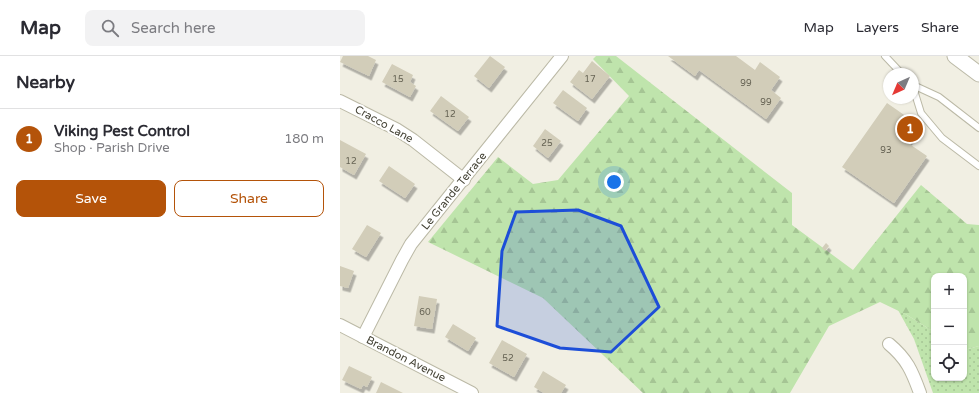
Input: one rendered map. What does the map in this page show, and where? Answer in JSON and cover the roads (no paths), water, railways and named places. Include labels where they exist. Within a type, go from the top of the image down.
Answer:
[{"type":"street","name":"Le Grande Terrace","points":[[363,337],[411,244],[464,180],[562,56]]},
{"type":"street","points":[[955,56],[979,74]]},
{"type":"street","name":"Cracco Lane","points":[[340,101],[396,129],[413,140],[464,180]]},
{"type":"street","name":"Brandon Avenue","points":[[340,325],[472,393]]},
{"type":"street","points":[[889,344],[899,352],[907,362],[920,393]]},
{"type":"lane","points":[[885,56],[896,68]]},
{"type":"lane","points":[[919,89],[939,97],[979,128]]},
{"type":"lane","points":[[918,104],[921,113],[942,138],[979,166]]},
{"type":"place","name":"Viking Pest Control","points":[[910,129]]}]
